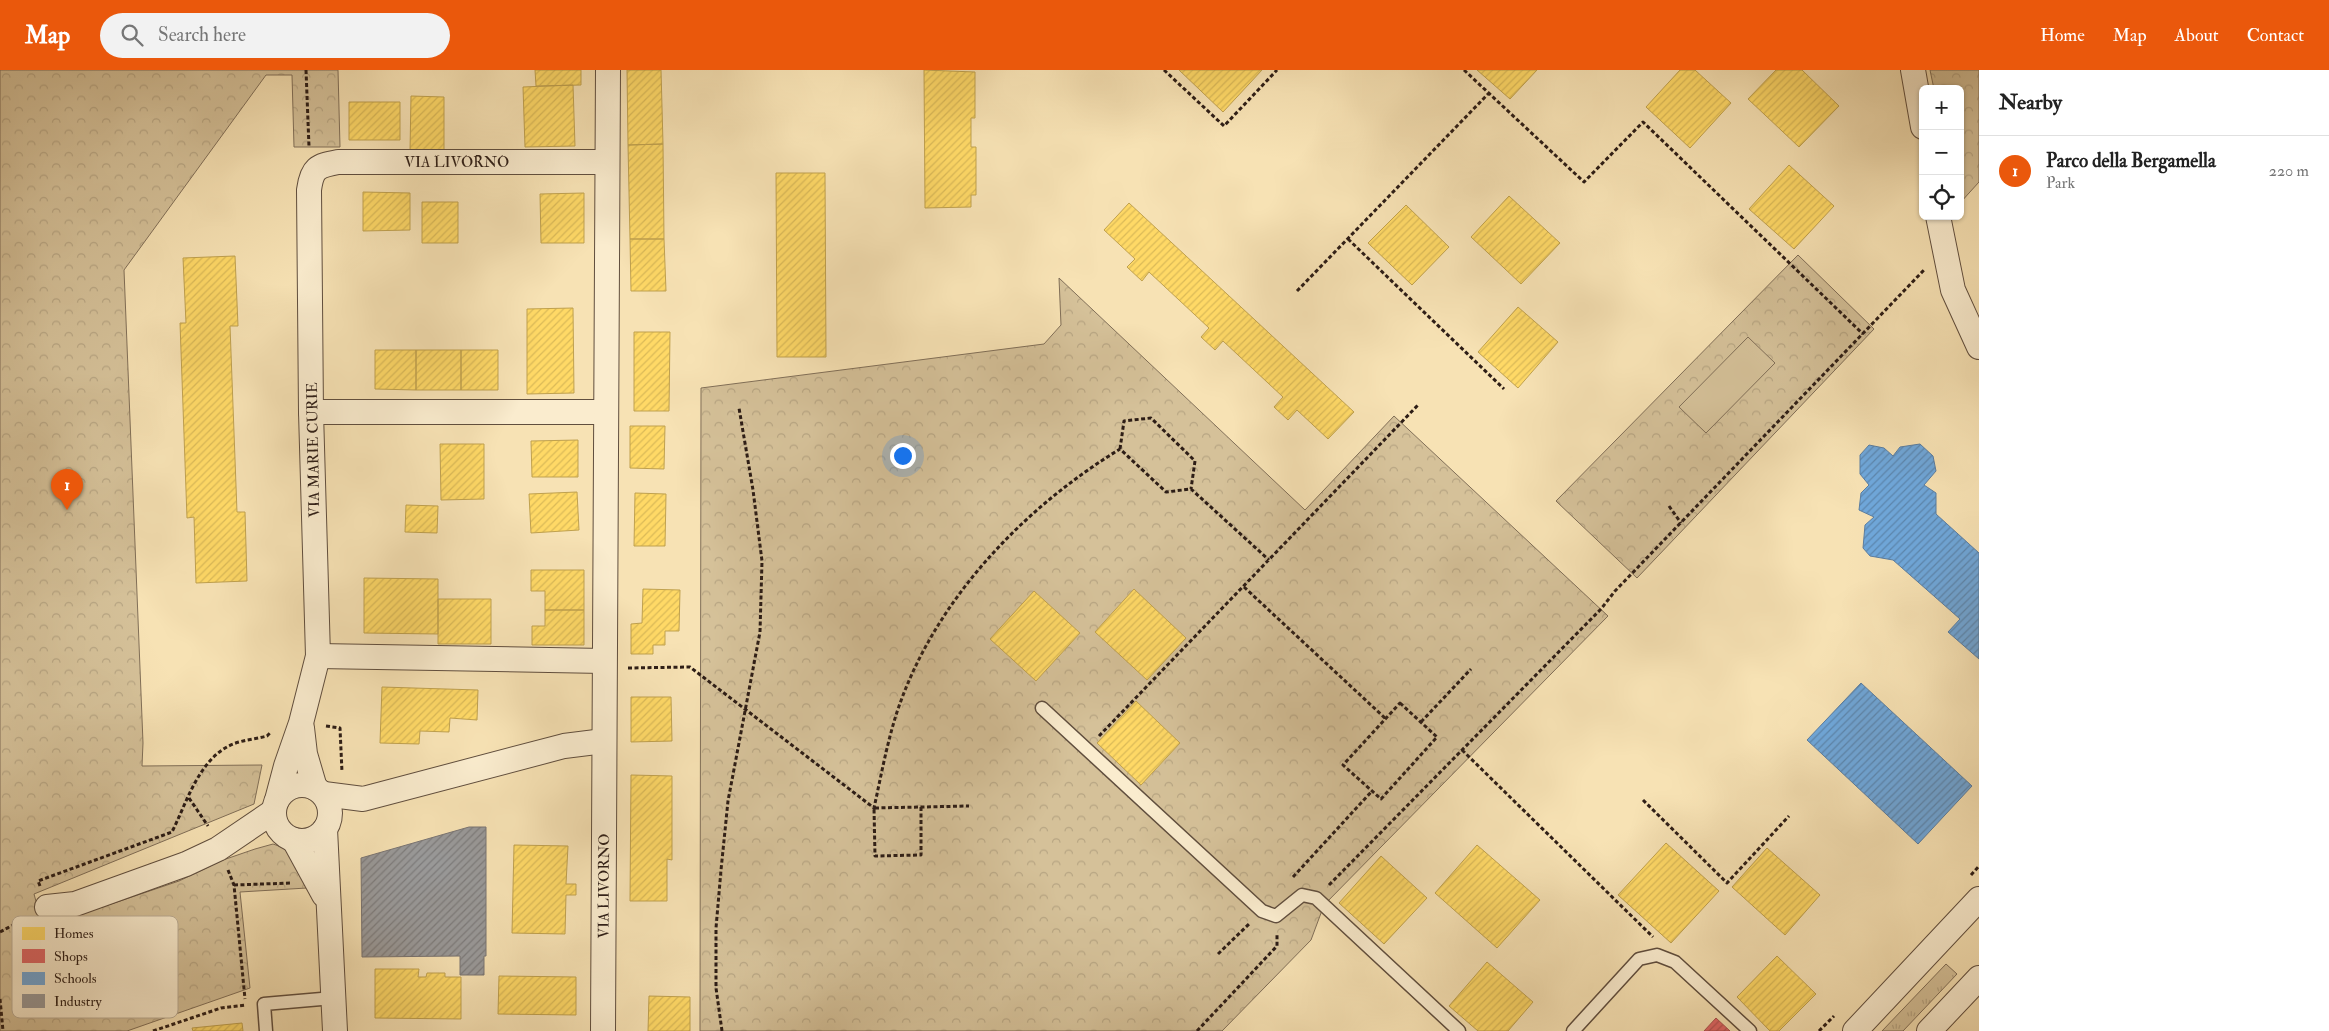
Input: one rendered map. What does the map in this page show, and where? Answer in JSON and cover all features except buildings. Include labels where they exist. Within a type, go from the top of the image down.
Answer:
[{"type":"street","name":"VIA LIVORNO","points":[[602,1031],[608,70]]},
{"type":"street","points":[[1913,70],[1919,104]]},
{"type":"street","name":"VIA LIVORNO","points":[[311,175],[320,166],[338,162],[607,162]]},
{"type":"street","name":"VIA MARIE CURIE","points":[[276,806],[286,766],[301,724],[318,656],[311,412],[309,190],[311,175]]},
{"type":"street","points":[[1939,220],[1948,275],[1958,305],[1979,348]]},
{"type":"street","points":[[311,412],[606,412]]},
{"type":"street","points":[[318,656],[604,661]]},
{"type":"street","name":"VIA MARIE CURIE","points":[[301,724],[305,754],[327,788]]},
{"type":"street","points":[[218,849],[268,837],[311,840],[363,799],[564,746],[604,741]]},
{"type":"street","points":[[47,907],[75,904],[186,864],[218,849],[276,806],[282,793],[298,785],[327,788],[363,799]]},
{"type":"street","points":[[327,788],[330,809],[327,827],[328,906],[335,1031]]},
{"type":"street","points":[[276,806],[278,827],[292,839],[316,876],[328,906]]},
{"type":"street","points":[[1855,1031],[1979,899]]},
{"type":"street","points":[[1929,1031],[1979,978]]},
{"type":"lane","points":[[1042,708],[1262,911],[1276,916],[1302,895],[1316,898],[1459,1031]]},
{"type":"lane","points":[[1573,1031],[1639,959],[1656,954],[1675,962],[1750,1031]]},
{"type":"lane","points":[[266,1031],[264,1004],[333,998]]},
{"type":"path","points":[[306,70],[311,175]]},
{"type":"path","points":[[1164,70],[1224,126],[1277,70]]},
{"type":"path","points":[[1464,70],[1584,182],[1643,122],[1863,334]]},
{"type":"path","points":[[1297,291],[1489,93]]},
{"type":"path","points":[[1348,239],[1504,389]]},
{"type":"path","points":[[1316,898],[1601,609],[1615,591],[1944,249]]},
{"type":"path","points":[[1086,749],[1418,405]]},
{"type":"path","points":[[722,1031],[716,988],[716,928],[728,801],[760,632],[762,561],[753,490],[739,408]]},
{"type":"path","points":[[1120,449],[1124,421],[1151,418],[1196,461],[1191,489]]},
{"type":"path","points":[[1120,449],[1166,492],[1191,489],[1269,560]]},
{"type":"path","points":[[920,807],[921,855],[875,856],[874,808],[898,711],[922,655],[952,603],[989,556],[1032,515],[1085,470],[1120,449]]},
{"type":"path","points":[[1669,506],[1681,523]]},
{"type":"path","points":[[1244,587],[1386,719]]},
{"type":"path","points":[[628,659],[628,668],[690,667],[746,708],[874,808],[969,806]]},
{"type":"path","points":[[1421,722],[1471,668]]},
{"type":"path","points":[[1400,703],[1421,722],[1437,737],[1381,799],[1343,765],[1400,703]]},
{"type":"path","points":[[30,916],[47,907],[38,881],[172,832],[202,770],[222,750],[232,744],[267,736],[283,721],[340,728],[327,788]]},
{"type":"path","points":[[1462,750],[1653,935],[1656,954]]},
{"type":"path","points":[[1288,883],[1372,791]]},
{"type":"path","points":[[153,1031],[221,1008],[246,1006],[234,885],[218,849],[215,836],[189,797]]},
{"type":"path","points":[[1643,800],[1727,883],[1789,816]]},
{"type":"path","points":[[234,885],[293,883]]},
{"type":"path","points":[[1218,954],[1262,911]]},
{"type":"path","points":[[1197,1031],[1277,946],[1276,916]]},
{"type":"path","points":[[0,932],[12,926]]},
{"type":"path","points":[[0,999],[3,1031]]},
{"type":"green space","points":[[0,70],[338,70],[340,147],[294,147],[292,75],[266,75],[124,270],[143,743],[142,766],[262,765],[254,804],[34,894],[40,916],[12,916],[12,1018],[164,1018],[127,1031],[0,1031]]},
{"type":"green space","points":[[1930,70],[1979,70],[1979,182],[1964,199],[1964,85],[1933,85]]},
{"type":"green space","points":[[1798,255],[1874,329],[1637,578],[1556,501]]},
{"type":"green space","points":[[1059,278],[1305,510],[1394,416],[1608,616],[1324,905],[1311,940],[1222,1031],[700,1031],[701,388],[1044,344],[1061,325]]},
{"type":"green space","points":[[1748,337],[1775,363],[1706,433],[1679,407]]},
{"type":"green space","points":[[273,844],[290,850],[307,888],[240,892],[250,988],[178,1013],[178,916],[76,916],[179,881],[223,860],[255,849]]},
{"type":"green space","points":[[1946,964],[1957,974],[1903,1031],[1882,1031]]},
{"type":"place","name":"Parco della Bergamella","points":[[67,510]]}]
